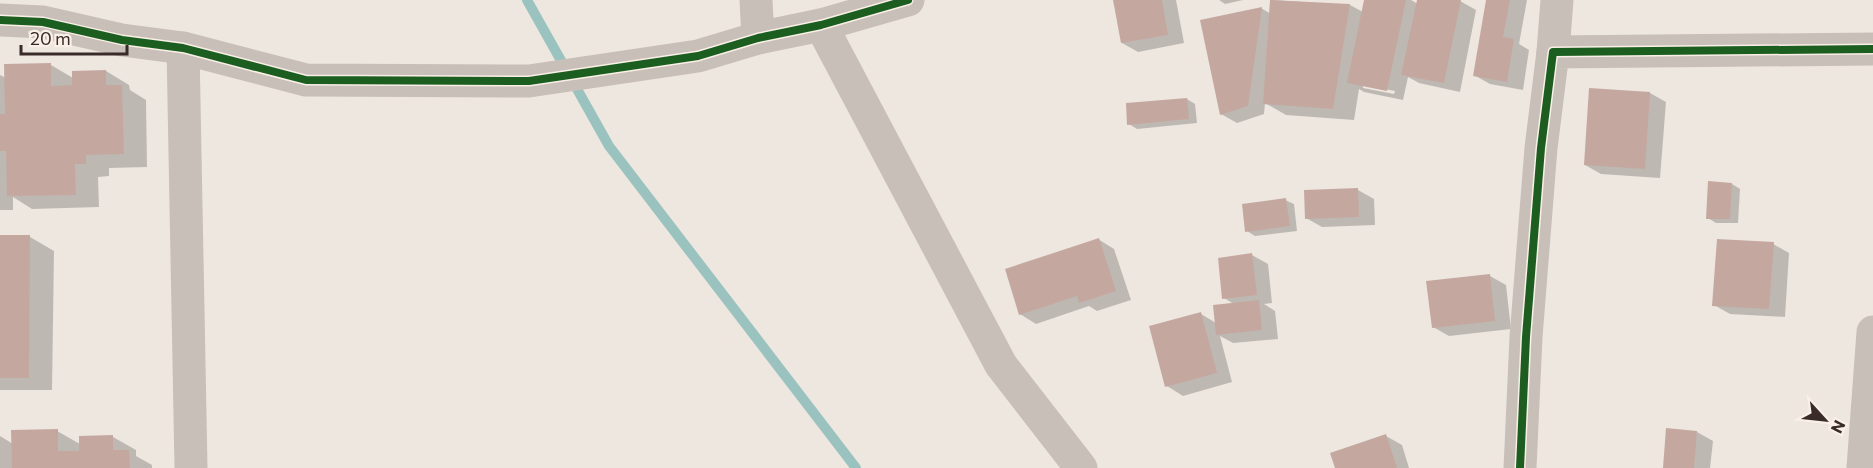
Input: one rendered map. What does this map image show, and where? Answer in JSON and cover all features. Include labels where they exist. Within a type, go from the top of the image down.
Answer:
[{"type":"street","points":[[756,0],[759,38]]},
{"type":"street","points":[[0,20],[43,22],[122,40],[183,48],[306,80],[529,81],[698,56],[908,0]]},
{"type":"street","points":[[1520,468],[1526,337],[1539,172],[1557,0]]},
{"type":"street","points":[[821,25],[1001,365],[1081,468]]},
{"type":"street","points":[[183,48],[191,468]]},
{"type":"street","points":[[1553,52],[1873,49]]},
{"type":"street","points":[[1863,468],[1873,332]]},
{"type":"building","points":[[1113,0],[1162,0],[1168,35],[1121,43]]},
{"type":"building","points":[[1270,0],[1350,4],[1333,109],[1263,104]]},
{"type":"building","points":[[1364,0],[1406,0],[1387,91],[1347,83]]},
{"type":"building","points":[[1417,0],[1461,0],[1444,83],[1401,75]]},
{"type":"building","points":[[1486,0],[1510,0],[1503,37],[1514,39],[1507,82],[1473,76]]},
{"type":"building","points":[[1262,7],[1248,106],[1220,115],[1200,20]]},
{"type":"building","points":[[51,63],[51,86],[72,85],[72,71],[106,70],[106,85],[122,85],[124,154],[86,155],[86,164],[75,164],[76,195],[7,196],[6,151],[0,151],[0,114],[5,114],[4,64]]},
{"type":"building","points":[[1589,88],[1650,92],[1645,169],[1584,165]]},
{"type":"building","points":[[1187,98],[1189,119],[1127,125],[1126,103]]},
{"type":"building","points":[[1708,181],[1732,183],[1730,219],[1706,219]]},
{"type":"building","points":[[1358,188],[1359,217],[1305,219],[1304,190]]},
{"type":"building","points":[[1286,198],[1290,226],[1245,232],[1242,204]]},
{"type":"building","points":[[0,235],[30,235],[29,378],[0,378]]},
{"type":"building","points":[[1099,238],[1116,291],[1079,303],[1077,296],[1019,315],[1005,269]]},
{"type":"building","points":[[1717,239],[1774,242],[1769,309],[1712,306]]},
{"type":"building","points":[[1252,253],[1257,295],[1222,299],[1218,258]]},
{"type":"building","points":[[1490,274],[1495,321],[1432,328],[1426,281]]},
{"type":"building","points":[[1259,300],[1262,330],[1216,335],[1213,305]]},
{"type":"building","points":[[1201,312],[1217,373],[1165,387],[1149,326]]},
{"type":"building","points":[[1666,428],[1697,431],[1694,468],[1663,468]]},
{"type":"building","points":[[58,429],[58,451],[79,451],[79,436],[113,435],[113,450],[129,450],[130,468],[12,468],[11,430]]},
{"type":"building","points":[[1386,434],[1397,468],[1335,468],[1330,453]]},
{"type":"waterway","points":[[527,0],[609,146],[856,468]]},
{"type":"cycle path","points":[[0,20],[43,22],[122,40],[183,48],[306,80],[529,81],[698,56],[758,38],[821,25],[908,0]]},
{"type":"cycle path","points":[[1520,468],[1526,337],[1541,148],[1553,52],[1873,49]]}]
